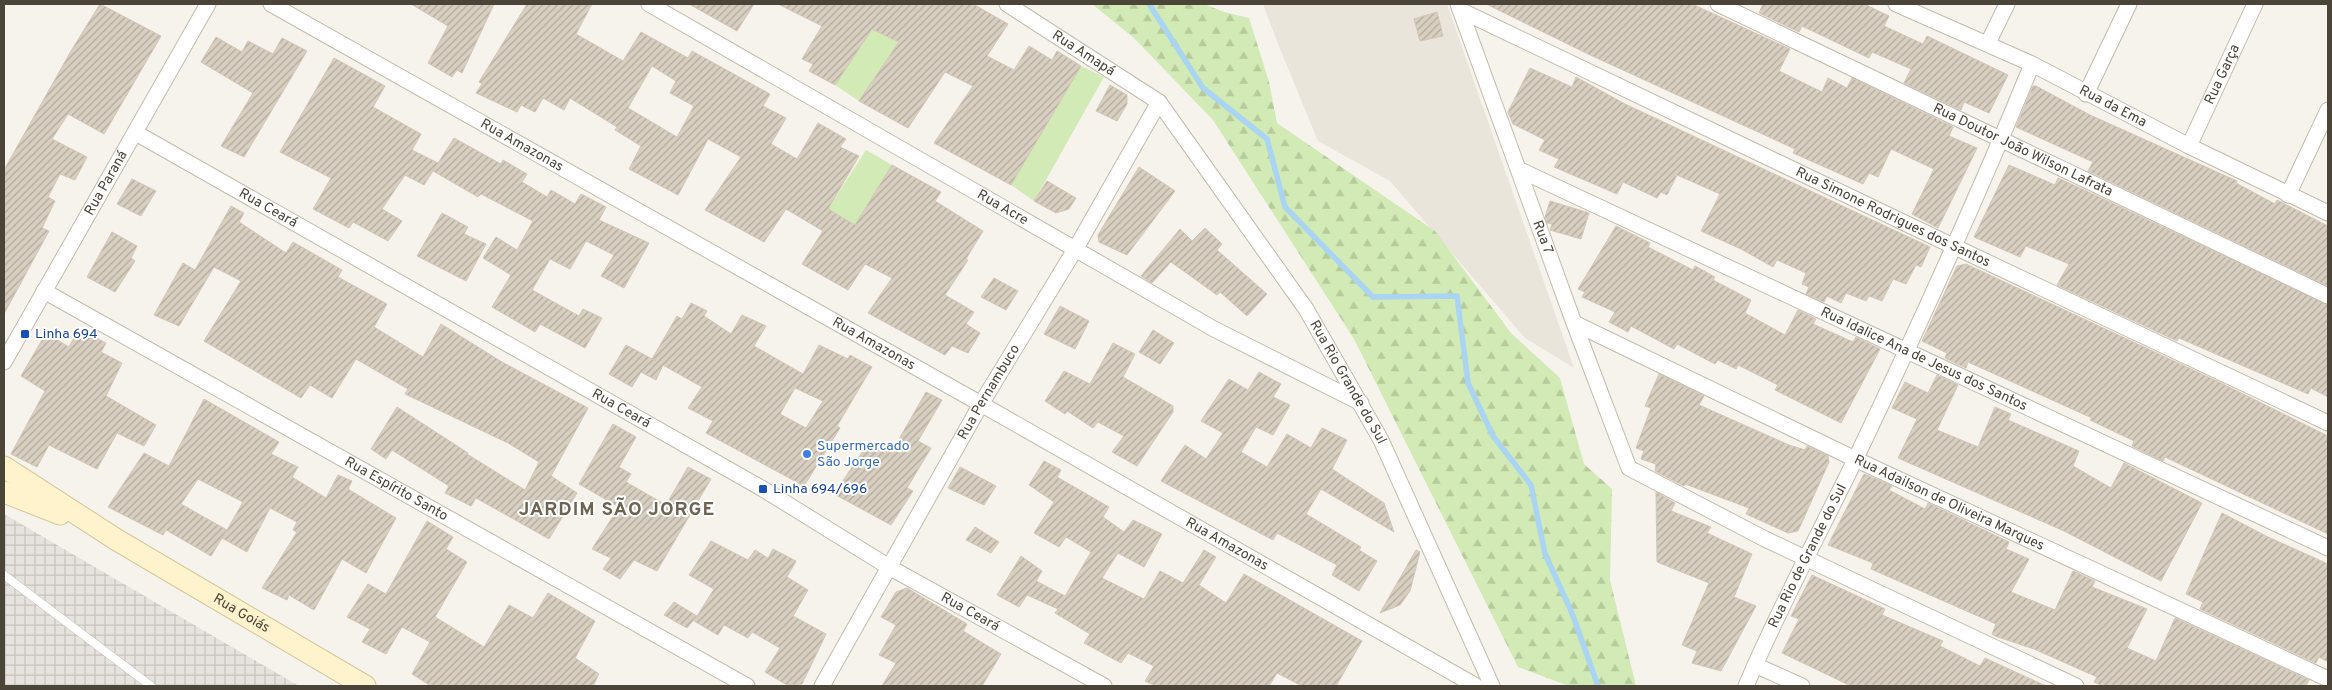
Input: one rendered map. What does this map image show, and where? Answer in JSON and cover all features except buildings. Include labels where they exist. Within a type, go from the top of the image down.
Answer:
[{"type":"street","name":"Rua Paraná","points":[[4,362],[208,4]]},
{"type":"street","name":"Rua Amazonas","points":[[271,4],[982,404],[1476,686]]},
{"type":"street","name":"Rua Acre","points":[[650,4],[1214,329],[1361,403]]},
{"type":"street","name":"Rua Amapá","points":[[1007,4],[1159,102]]},
{"type":"street","name":"Rua Doutor João Wilson Lafrata","points":[[1718,4],[2328,296]]},
{"type":"street","name":"Rua da Ema","points":[[1896,4],[2032,64],[2086,94],[2189,146],[2288,195],[2328,212]]},
{"type":"street","points":[[1988,43],[2007,4]]},
{"type":"street","points":[[2086,94],[2129,4]]},
{"type":"street","name":"Rua Garça","points":[[2189,146],[2255,4]]},
{"type":"street","name":"Rua 7","points":[[1459,7],[1629,468],[1765,539],[1805,557]]},
{"type":"street","name":"Rua Simone Rodrigues dos Santos","points":[[1459,7],[1954,247],[2328,423]]},
{"type":"street","name":"Rua Rio de Grande do Sul","points":[[1746,686],[1805,557],[1855,459],[1954,247],[2032,64]]},
{"type":"street","name":"Rua Pernambuco","points":[[822,686],[982,404],[1076,248],[1159,102]]},
{"type":"street","name":"Rua Rio Grande do Sul","points":[[1159,102],[1306,309],[1361,403],[1381,440],[1492,686]]},
{"type":"street","points":[[2288,195],[2328,110]]},
{"type":"street","name":"Rua Ceará","points":[[136,133],[763,489],[889,567],[1104,686]]},
{"type":"street","name":"Rua Idalice Ana de Jesus dos Santos","points":[[1520,170],[1905,352],[2328,548]]},
{"type":"street","name":"Rua Espírito Santo","points":[[44,291],[747,686]]},
{"type":"street","name":"Rua Adailson de Oliveira Marques","points":[[1574,323],[1855,459],[2328,679]]},
{"type":"street","name":"Rua Goiás","points":[[4,467],[117,540],[365,686]]},
{"type":"street","name":"Rua Goiás","points":[[4,492],[117,540]]},
{"type":"street","points":[[1805,557],[2076,686]]},
{"type":"street","points":[[1755,665],[1802,686]]},
{"type":"lane","points":[[4,576],[151,686]]},
{"type":"shaded area","points":[[1263,4],[1447,4],[1574,368],[1525,338],[1390,181],[1318,141]]},
{"type":"shaded area","points":[[4,514],[299,686],[4,686]]},
{"type":"green space","points":[[1092,4],[1204,4],[1224,12],[1249,18],[1269,82],[1277,123],[1435,231],[1511,333],[1560,378],[1584,464],[1612,489],[1610,580],[1636,686],[1569,686],[1518,667],[1354,339],[1213,120],[1134,38]]},
{"type":"green space","points":[[872,29],[899,42],[859,101],[835,85]]},
{"type":"green space","points":[[1081,66],[1104,77],[1034,201],[1011,185]]},
{"type":"green space","points":[[866,150],[892,165],[855,225],[828,209]]},
{"type":"waterway","points":[[1149,4],[1203,88],[1267,139],[1285,207],[1373,297],[1457,296],[1468,383],[1493,436],[1531,485],[1545,554],[1572,613],[1598,686]]},
{"type":"place","name":"Linha 694","points":[[25,334]]},
{"type":"place","name":"Supermercado São Jorge","points":[[807,454]]},
{"type":"place","name":"Linha 694/696","points":[[763,489]]},
{"type":"district","name":"JARDIM SÃO JORGE","points":[[617,510]]}]
